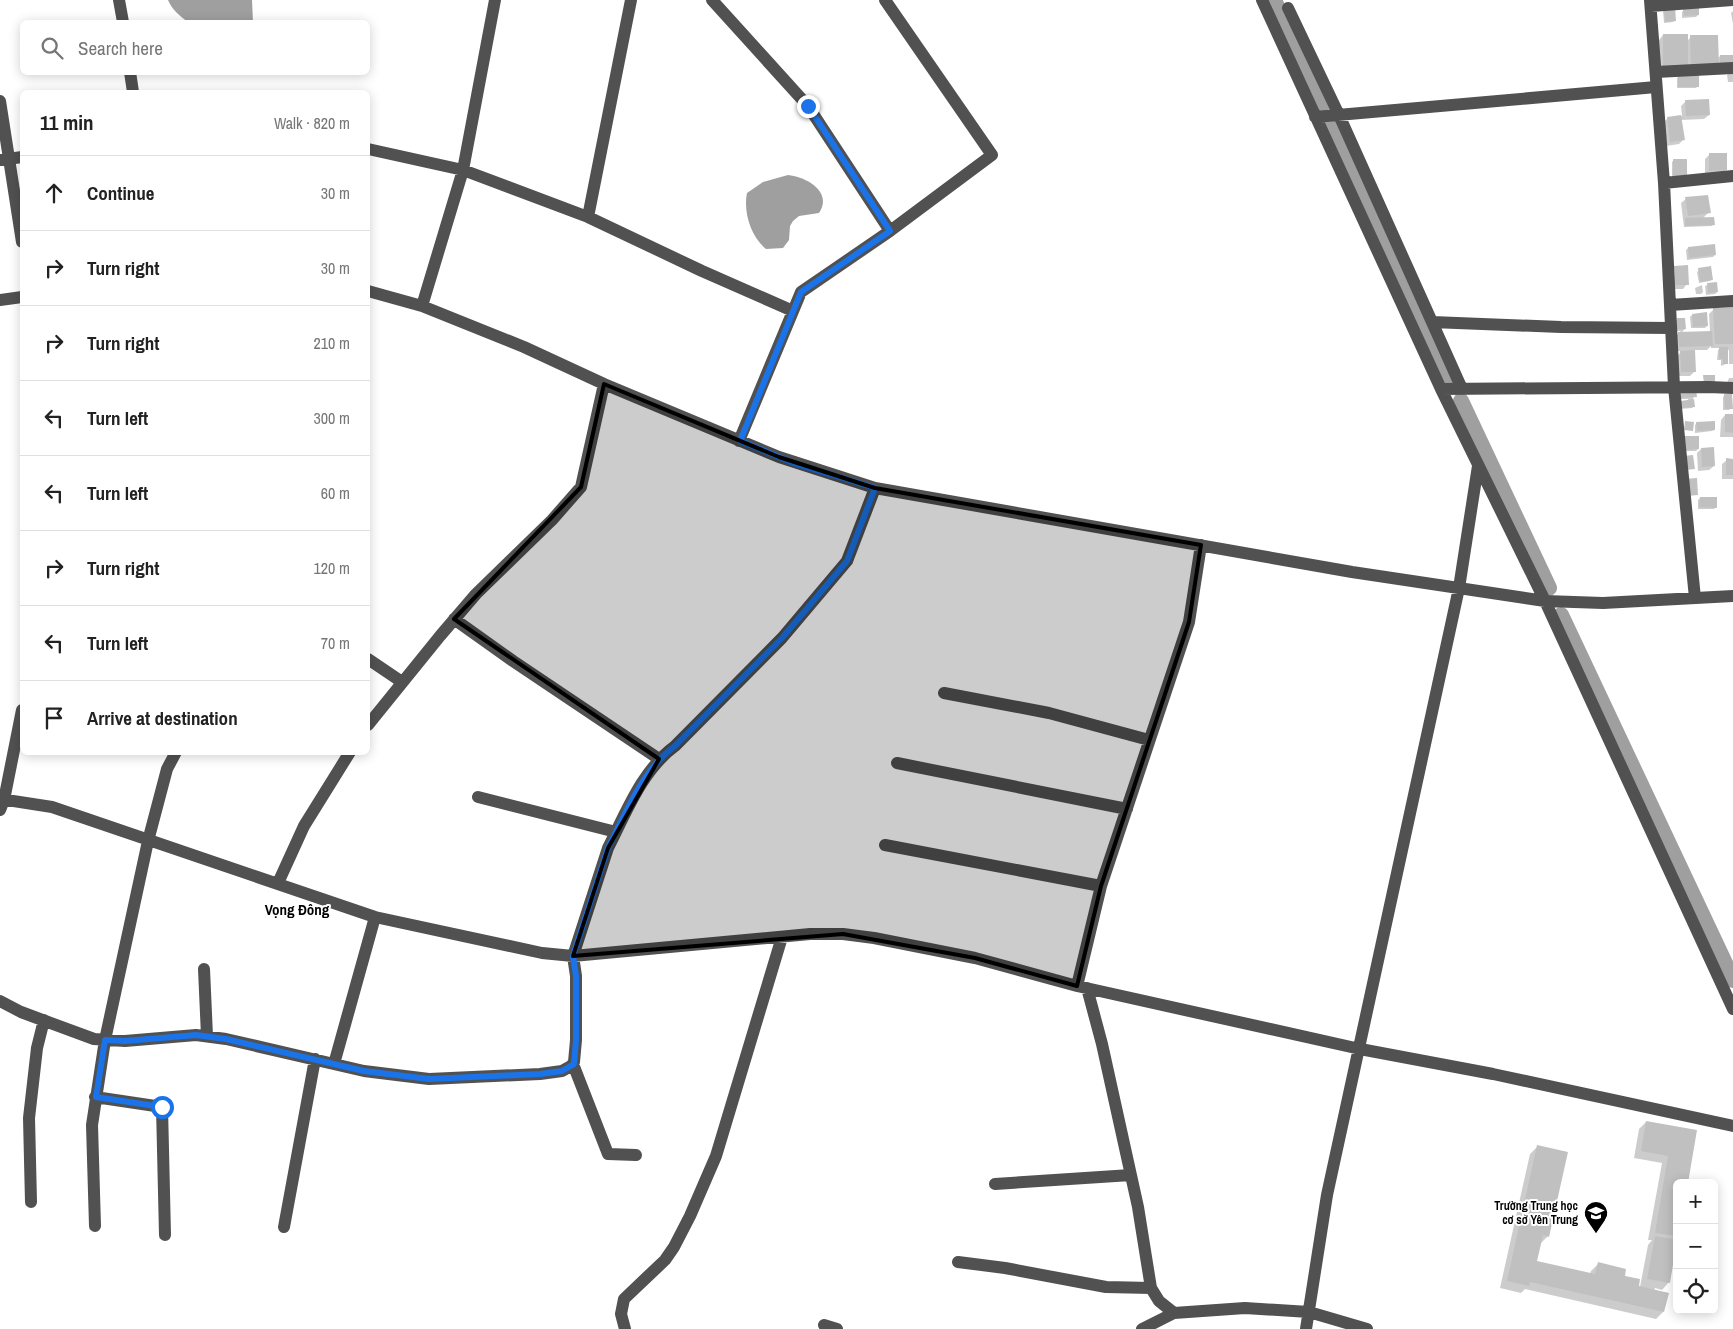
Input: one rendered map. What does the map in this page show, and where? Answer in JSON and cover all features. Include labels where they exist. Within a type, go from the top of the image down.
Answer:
[{"type":"street","points":[[119,0],[122,20]]},
{"type":"street","points":[[422,306],[463,170],[495,0]]},
{"type":"street","points":[[588,217],[631,0]]},
{"type":"street","points":[[712,0],[808,106],[890,231]]},
{"type":"street","points":[[740,441],[801,292],[890,231],[992,155],[885,0]]},
{"type":"street","points":[[1262,0],[1440,389],[1545,601],[1733,1009]]},
{"type":"street","points":[[1695,598],[1674,387],[1664,183],[1651,3],[1733,0]]},
{"type":"street","points":[[1288,8],[1339,115],[1462,389]]},
{"type":"street","points":[[1656,72],[1733,68]]},
{"type":"street","points":[[130,75],[133,90]]},
{"type":"street","points":[[1315,117],[1656,87]]},
{"type":"street","points":[[0,101],[4,160],[20,233]]},
{"type":"street","points":[[370,149],[463,170],[588,217],[702,271],[793,311]]},
{"type":"street","points":[[4,160],[20,157]]},
{"type":"street","points":[[1664,183],[1733,176]]},
{"type":"street","points":[[370,293],[422,306],[796,464],[875,488],[1352,572],[1545,601],[1603,603],[1733,596]]},
{"type":"street","points":[[0,300],[20,297]]},
{"type":"street","points":[[1670,305],[1733,301]]},
{"type":"street","points":[[1432,322],[1561,327],[1671,328]]},
{"type":"street","points":[[370,721],[476,594],[552,520],[581,487],[604,384]]},
{"type":"street","points":[[1440,389],[1733,388]]},
{"type":"street","points":[[1306,1329],[1327,1195],[1460,588],[1478,466]]},
{"type":"street","points":[[636,1155],[608,1154],[574,1064],[576,976],[573,956],[608,848],[650,770],[782,638],[847,561],[875,488]]},
{"type":"street","points":[[1174,1313],[1160,1301],[1151,1288],[1140,1216],[1102,1044],[1082,987],[1101,886],[1189,622],[1201,546]]},
{"type":"street","points":[[454,619],[513,661],[660,759]]},
{"type":"street","points":[[370,660],[402,682]]},
{"type":"street","points":[[944,693],[1050,713],[1149,740]]},
{"type":"street","points":[[20,719],[1,803],[52,807],[374,917],[542,953],[573,956],[818,934],[843,934],[874,938],[974,958],[1082,987],[1360,1049],[1493,1074],[1733,1126]]},
{"type":"street","points":[[95,1226],[92,1124],[105,1040],[148,841],[168,769],[175,755]]},
{"type":"street","points":[[278,883],[304,826],[348,755]]},
{"type":"street","points":[[897,763],[1126,809]]},
{"type":"street","points":[[478,797],[616,832]]},
{"type":"street","points":[[885,844],[1101,886]]},
{"type":"street","points":[[334,1064],[374,917]]},
{"type":"street","points":[[624,1329],[621,1314],[624,1299],[665,1260],[674,1247],[690,1216],[716,1156],[782,937]]},
{"type":"street","points":[[204,969],[207,1036]]},
{"type":"street","points":[[0,1001],[21,1012],[94,1039],[125,1041],[196,1035],[207,1036],[364,1071],[429,1079],[540,1074],[562,1071],[574,1064]]},
{"type":"street","points":[[31,1202],[29,1118],[37,1048],[44,1020]]},
{"type":"street","points":[[284,1227],[315,1060]]},
{"type":"street","points":[[96,1097],[162,1107],[165,1236]]},
{"type":"street","points":[[995,1184],[1131,1175]]},
{"type":"street","points":[[958,1262],[1013,1269],[1106,1287],[1151,1288]]},
{"type":"street","points":[[1142,1329],[1174,1313],[1245,1308],[1309,1312],[1366,1329]]},
{"type":"street","points":[[824,1325],[836,1329]]},
{"type":"highlighted area","points":[[604,384],[779,457],[875,488],[1201,545],[1189,622],[1101,886],[1077,986],[975,958],[843,934],[573,956],[608,848],[659,759],[454,619],[581,487]]},
{"type":"shaded area","points":[[168,0],[252,0],[253,20],[185,20]]},
{"type":"shaded area","points":[[788,175],[810,182],[816,187],[823,198],[822,205],[819,213],[799,216],[793,221],[790,226],[789,240],[783,248],[766,249],[756,238],[749,224],[746,208],[747,193],[763,182]]},
{"type":"building","points":[[1675,7],[1676,21],[1665,22],[1664,8]]},
{"type":"building","points":[[1699,8],[1699,15],[1684,16],[1683,9]]},
{"type":"building","points":[[1663,34],[1688,34],[1688,66],[1663,66]]},
{"type":"building","points":[[1690,35],[1718,35],[1719,66],[1691,67]]},
{"type":"building","points":[[1720,55],[1733,55],[1733,65],[1720,65]]},
{"type":"building","points":[[1678,75],[1699,75],[1699,87],[1678,87]]},
{"type":"building","points":[[1709,99],[1710,115],[1686,116],[1685,100]]},
{"type":"building","points":[[1681,115],[1685,140],[1670,142],[1667,117]]},
{"type":"building","points":[[1709,153],[1727,153],[1727,170],[1709,171]]},
{"type":"building","points":[[1673,159],[1687,159],[1687,176],[1673,176]]},
{"type":"building","points":[[1708,195],[1711,213],[1688,216],[1685,197]]},
{"type":"building","points":[[1714,217],[1715,225],[1685,226],[1685,218]]},
{"type":"building","points":[[1715,244],[1716,255],[1689,258],[1688,247]]},
{"type":"building","points":[[1688,265],[1689,285],[1675,285],[1674,266]]},
{"type":"building","points":[[1711,266],[1713,280],[1700,282],[1698,268]]},
{"type":"building","points":[[1717,282],[1718,292],[1708,293],[1707,283]]},
{"type":"building","points":[[1733,307],[1733,344],[1715,344],[1713,308]]},
{"type":"building","points":[[1707,312],[1708,326],[1693,327],[1692,314]]},
{"type":"building","points":[[1677,318],[1685,318],[1686,329],[1677,329]]},
{"type":"building","points":[[1712,331],[1713,346],[1679,347],[1678,332]]},
{"type":"building","points":[[1719,347],[1728,347],[1728,364],[1723,364],[1723,359],[1719,359]]},
{"type":"building","points":[[1695,350],[1696,372],[1681,372],[1680,351]]},
{"type":"building","points":[[1703,375],[1715,375],[1715,384],[1704,384]]},
{"type":"building","points":[[1696,389],[1697,397],[1681,398],[1680,390]]},
{"type":"building","points":[[1724,394],[1732,394],[1733,409],[1725,409]]},
{"type":"building","points":[[1694,399],[1695,407],[1681,408],[1681,401]]},
{"type":"building","points":[[1725,414],[1733,414],[1733,433],[1725,432]]},
{"type":"building","points":[[1685,421],[1694,422],[1693,431],[1684,430]]},
{"type":"building","points":[[1715,421],[1715,430],[1697,431],[1696,422]]},
{"type":"building","points":[[1685,436],[1699,436],[1699,449],[1685,450]]},
{"type":"building","points":[[1714,447],[1715,466],[1702,467],[1701,448]]},
{"type":"building","points":[[1693,455],[1695,469],[1684,470],[1683,456]]},
{"type":"building","points":[[1726,458],[1733,459],[1733,475],[1726,475]]},
{"type":"building","points":[[1697,478],[1698,495],[1687,496],[1685,479]]},
{"type":"building","points":[[1700,497],[1717,497],[1717,508],[1699,507]]},
{"type":"building","points":[[1646,1121],[1697,1130],[1689,1179],[1673,1179],[1673,1235],[1655,1233],[1668,1156],[1641,1151]]},
{"type":"building","points":[[1537,1145],[1568,1152],[1549,1237],[1543,1235],[1537,1261],[1595,1274],[1598,1262],[1626,1269],[1625,1276],[1640,1279],[1639,1286],[1669,1293],[1664,1312],[1530,1282],[1529,1286],[1507,1281]]},
{"type":"building","points":[[1655,1236],[1673,1239],[1673,1265],[1670,1283],[1647,1279]]},
{"type":"waterway","points":[[1274,0],[1450,377]]},
{"type":"waterway","points":[[1461,401],[1549,588]]},
{"type":"waterway","points":[[1561,615],[1733,980]]},
{"type":"place","name":"Trường Trung học cơ sở Yên Trung","points":[[1596,1234]]},
{"type":"district","name":"Vọng Đông","points":[[297,909]]},
{"type":"route","points":[[162,1107],[96,1097],[105,1040],[125,1041],[196,1035],[226,1039],[364,1071],[429,1079],[540,1074],[562,1071],[574,1064],[576,976],[573,956],[608,848],[616,832],[650,770],[782,638],[847,561],[875,488],[796,464],[740,441],[801,292],[890,231],[808,106]]}]
